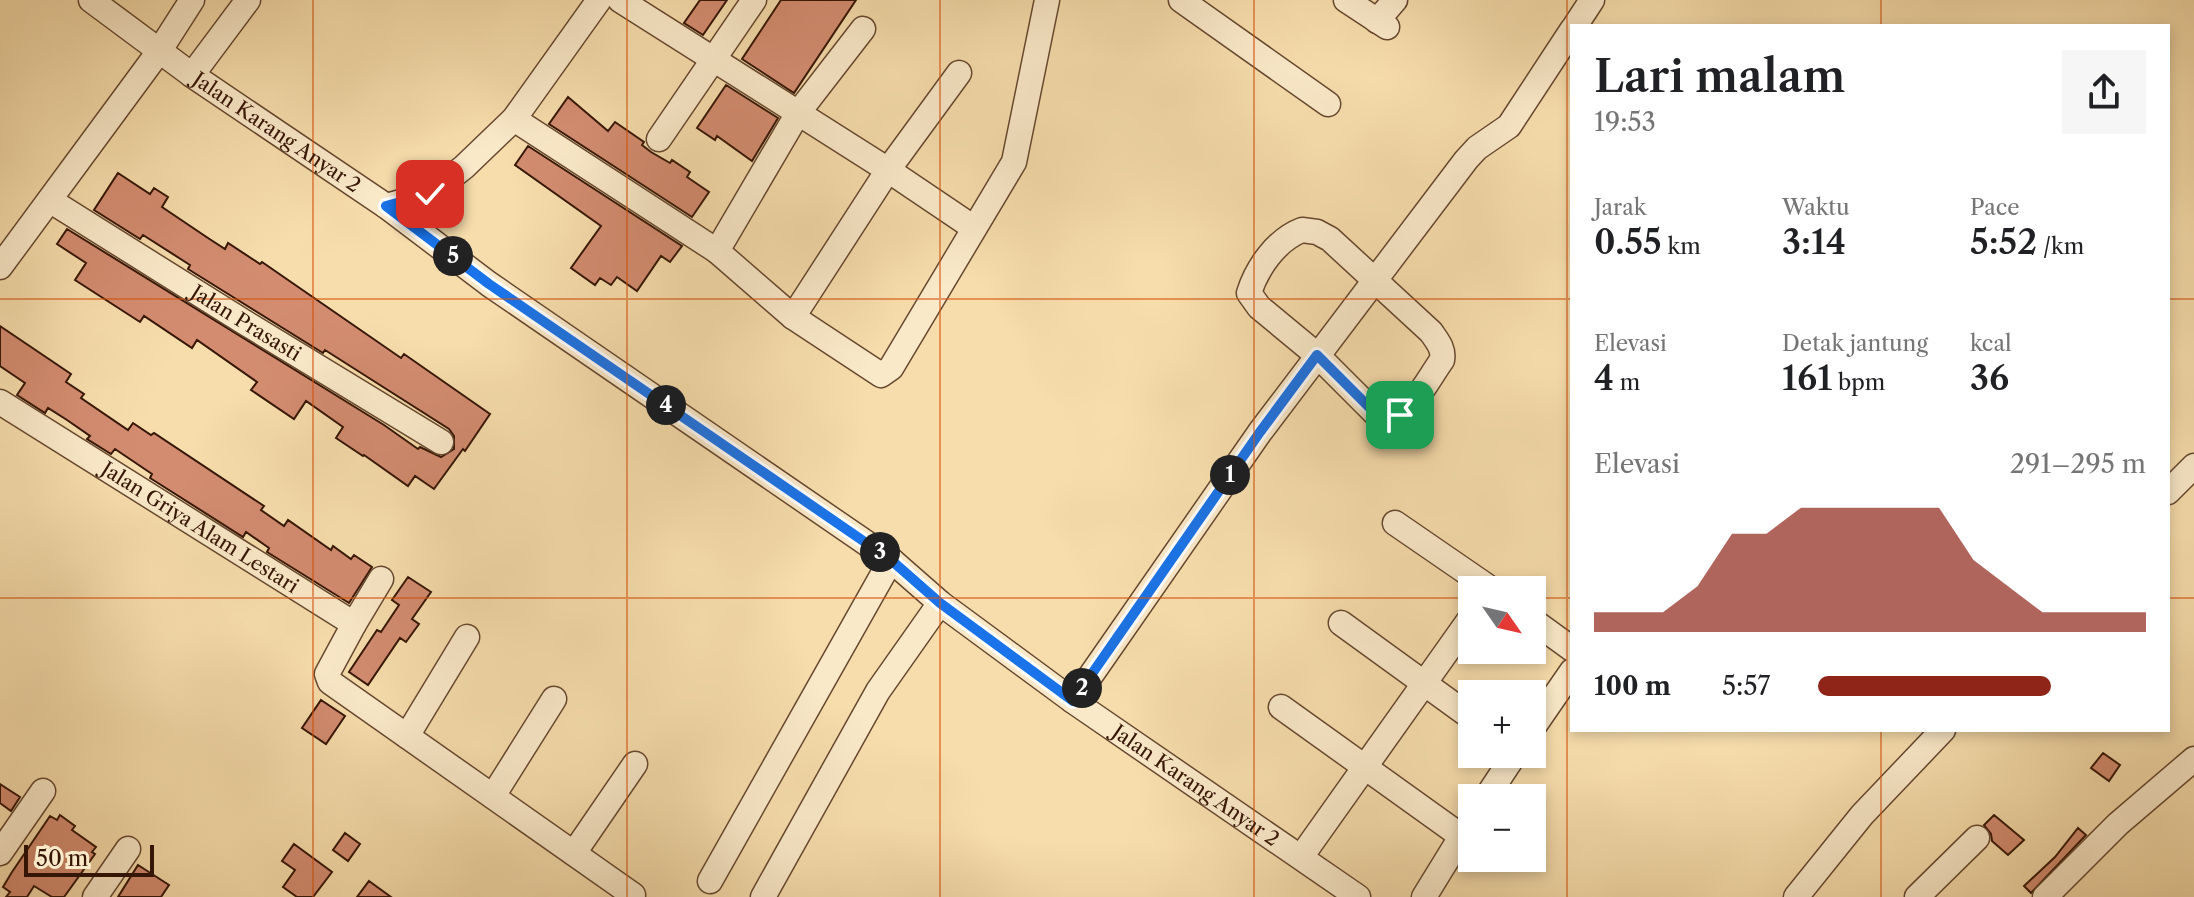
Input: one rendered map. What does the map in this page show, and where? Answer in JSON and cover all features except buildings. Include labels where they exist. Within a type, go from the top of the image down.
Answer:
[{"type":"street","name":"Jalan Karang Anyar 2","points":[[91,0],[192,75],[386,206],[489,284],[891,560],[940,603],[1073,701],[1358,897]]},
{"type":"street","points":[[0,267],[160,50],[192,0]]},
{"type":"street","points":[[192,75],[248,0]]},
{"type":"street","points":[[386,206],[430,194],[464,167],[514,119],[599,0]]},
{"type":"street","points":[[620,0],[974,228]]},
{"type":"street","points":[[659,139],[754,0]]},
{"type":"street","points":[[514,119],[717,251],[793,317],[876,373],[885,374],[1014,162],[1047,0]]},
{"type":"street","points":[[1346,0],[1382,24],[1395,0]]},
{"type":"street","points":[[1576,24],[1592,0]]},
{"type":"street","points":[[1187,2],[1328,104]]},
{"type":"street","points":[[717,251],[798,113],[863,29]]},
{"type":"street","points":[[1073,701],[1317,355],[1466,160],[1477,148],[1509,126],[1570,33]]},
{"type":"street","points":[[793,317],[888,170],[959,73]]},
{"type":"street","name":"Jalan Prasasti","points":[[51,201],[441,442]]},
{"type":"street","points":[[1310,230],[1325,235],[1375,280],[1431,332],[1444,353],[1406,411],[1387,422],[1317,355],[1252,299],[1249,293],[1263,263],[1292,234],[1310,230]]},
{"type":"street","name":"Jalan Griya Alam Lestari","points":[[0,402],[354,624]]},
{"type":"street","points":[[2170,490],[2194,466]]},
{"type":"street","points":[[1395,523],[1471,576]]},
{"type":"street","points":[[710,881],[891,560]]},
{"type":"street","points":[[381,579],[327,678],[633,895]]},
{"type":"street","points":[[763,897],[878,691],[940,603]]},
{"type":"street","points":[[1341,623],[1458,708]]},
{"type":"street","points":[[1546,630],[1570,648]]},
{"type":"street","points":[[1301,857],[1458,636]]},
{"type":"street","points":[[407,736],[467,637]]},
{"type":"street","points":[[1546,709],[1570,674]]},
{"type":"street","points":[[493,796],[554,699]]},
{"type":"street","points":[[1281,707],[1365,767],[1458,822]]},
{"type":"street","points":[[1796,897],[1862,815],[1941,732]]},
{"type":"street","points":[[2045,897],[2118,824],[2194,759]]},
{"type":"street","points":[[574,853],[635,764]]},
{"type":"street","points":[[0,853],[43,791]]},
{"type":"street","points":[[1932,892],[1977,838]]},
{"type":"street","points":[[1424,897],[1458,842]]},
{"type":"street","points":[[95,897],[128,849]]},
{"type":"route","points":[[430,194],[386,206],[489,284],[891,560],[940,603],[1073,701],[1317,355],[1379,417],[1387,422],[1400,415]]}]
